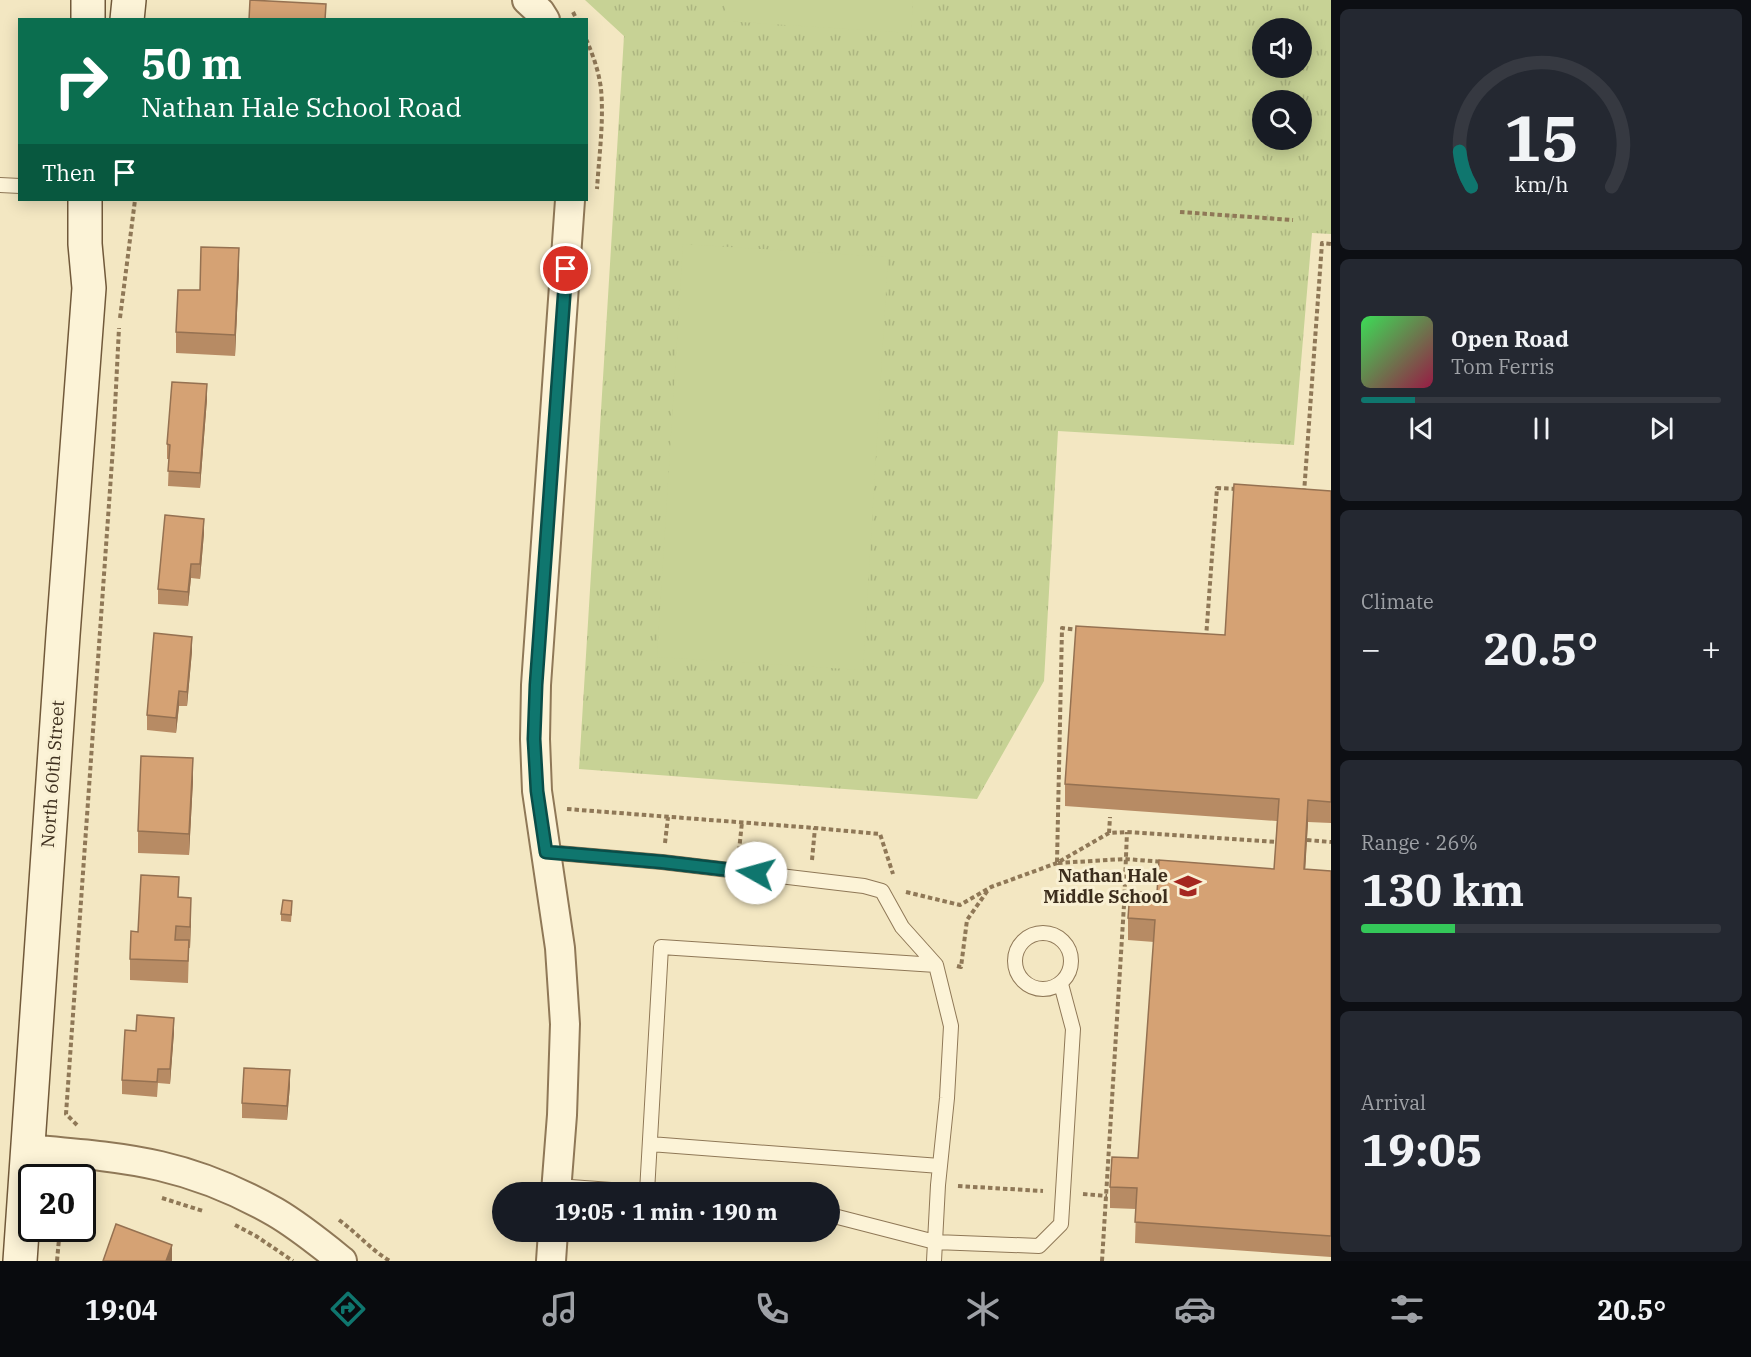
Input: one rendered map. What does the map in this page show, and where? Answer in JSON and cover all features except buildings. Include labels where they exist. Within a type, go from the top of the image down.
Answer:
[{"type":"main road","points":[[88,0],[88,18]]},
{"type":"main road","points":[[127,18],[129,0]]},
{"type":"main road","name":"North 60th Street","points":[[20,1261],[89,288],[85,244],[85,201]]},
{"type":"main road","name":"North 60th Street","points":[[89,288],[100,244],[106,201]]},
{"type":"street","points":[[527,0],[543,18]]},
{"type":"street","points":[[557,1182],[562,1116],[565,1024],[560,948],[537,791],[534,739],[570,201]]},
{"type":"street","points":[[27,1149],[149,1164],[195,1177],[243,1196],[277,1213],[342,1261]]},
{"type":"street","points":[[551,1261],[552,1242]]},
{"type":"lane","points":[[0,185],[18,186]]},
{"type":"lane","points":[[546,852],[662,862],[864,886],[882,891],[902,927],[936,965],[951,1026],[934,1261]]},
{"type":"lane","points":[[1045,932],[1054,934],[1068,946],[1071,964],[1069,974],[1061,984],[1046,989],[1036,988],[1020,978],[1014,960],[1021,942],[1027,937],[1045,932]]},
{"type":"lane","points":[[648,1182],[661,947],[936,965]]},
{"type":"lane","points":[[840,1218],[935,1242],[1039,1246],[1061,1224],[1073,1029],[1061,984]]},
{"type":"lane","points":[[651,1144],[940,1166]]},
{"type":"path","points":[[76,1125],[66,1114],[113,447],[119,321],[135,201]]},
{"type":"path","points":[[1180,212],[1293,220]]},
{"type":"path","points":[[1304,493],[1322,243],[1331,244]]},
{"type":"path","points":[[1195,637],[1207,638],[1217,488],[1239,489]]},
{"type":"path","points":[[1293,492],[1313,494]]},
{"type":"path","points":[[1057,863],[1062,628],[1084,630]]},
{"type":"path","points":[[567,809],[880,834],[894,879]]},
{"type":"path","points":[[1109,833],[1110,817]]},
{"type":"path","points":[[737,871],[742,822]]},
{"type":"path","points":[[811,880],[815,828]]},
{"type":"path","points":[[1102,1261],[1124,916],[1126,832]]},
{"type":"path","points":[[898,890],[960,905],[991,887],[1057,863],[1109,833],[1126,832],[1277,842]]},
{"type":"path","points":[[1307,840],[1331,842]]},
{"type":"path","points":[[1057,863],[1125,859],[1172,863]]},
{"type":"path","points":[[936,965],[962,967],[967,920],[991,887]]},
{"type":"path","points":[[938,1185],[1107,1196]]},
{"type":"path","points":[[155,1196],[209,1213]]},
{"type":"path","points":[[228,1222],[256,1236],[293,1261]]},
{"type":"path","points":[[57,1261],[59,1242]]},
{"type":"green space","points":[[585,0],[1331,0],[1331,234],[1312,233],[1294,445],[1058,431],[1044,681],[977,799],[579,769],[624,36]]},
{"type":"green space","points":[[726,0],[913,0],[911,33],[725,21]]},
{"type":"green space","points":[[683,244],[888,257],[863,670],[657,657]]},
{"type":"place","name":"Nathan Hale Middle School","points":[[1188,886]]},
{"type":"route","points":[[566,269],[534,739],[537,791],[546,852],[756,873]]}]
